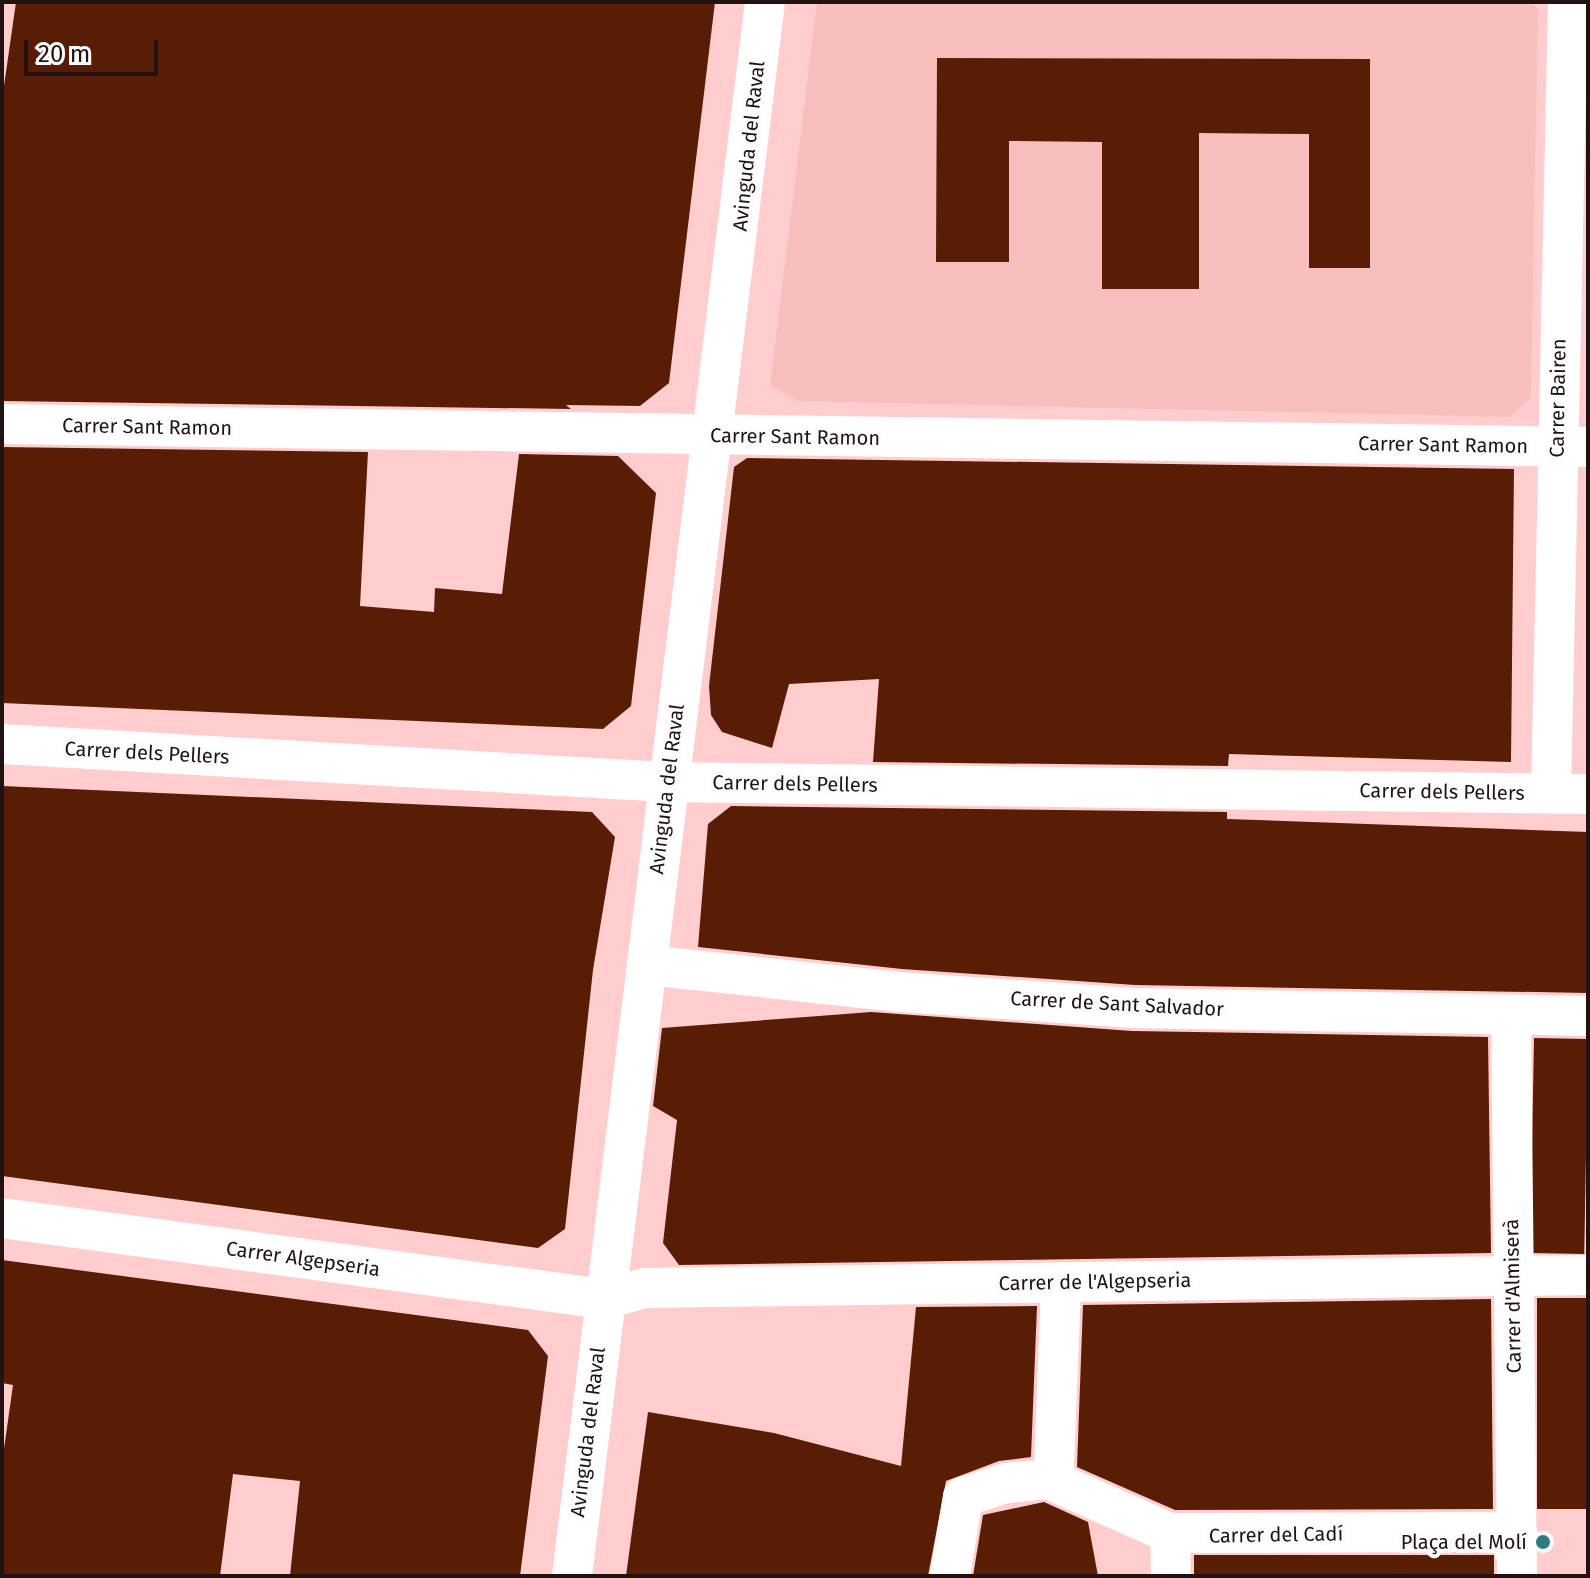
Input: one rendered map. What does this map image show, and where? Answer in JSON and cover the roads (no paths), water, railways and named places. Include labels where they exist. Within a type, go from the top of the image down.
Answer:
[{"type":"street","name":"Avinguda del Raval","points":[[572,1576],[667,782],[716,436],[765,2]]},
{"type":"street","name":"Carrer Bairen","points":[[1568,2],[1572,447],[1569,794]]},
{"type":"street","name":"Carrer Sant Ramon","points":[[2,424],[1572,447]]},
{"type":"street","name":"Carrer dels Pellers","points":[[2,744],[667,782],[1569,794]]},
{"type":"street","name":"Carrer de Sant Salvador","points":[[647,965],[900,992],[1134,1008],[1588,1016]]},
{"type":"street","name":"Carrer d'Almiserà","points":[[1511,1016],[1511,1276],[1517,1576]]},
{"type":"street","name":"Carrer Algepseria","points":[[2,1218],[604,1299]]},
{"type":"street","name":"Carrer de l'Algepseria","points":[[604,1299],[645,1288],[1588,1275]]},
{"type":"street","points":[[950,1576],[963,1497],[1006,1483],[1048,1479],[1054,1468],[1061,1282]]},
{"type":"street","name":"Carrer del Cadí","points":[[1048,1479],[1170,1533],[1517,1532]]},
{"type":"street","points":[[1170,1533],[1171,1576]]},
{"type":"place","name":"Plaça del Molí","points":[[1543,1542]]}]
